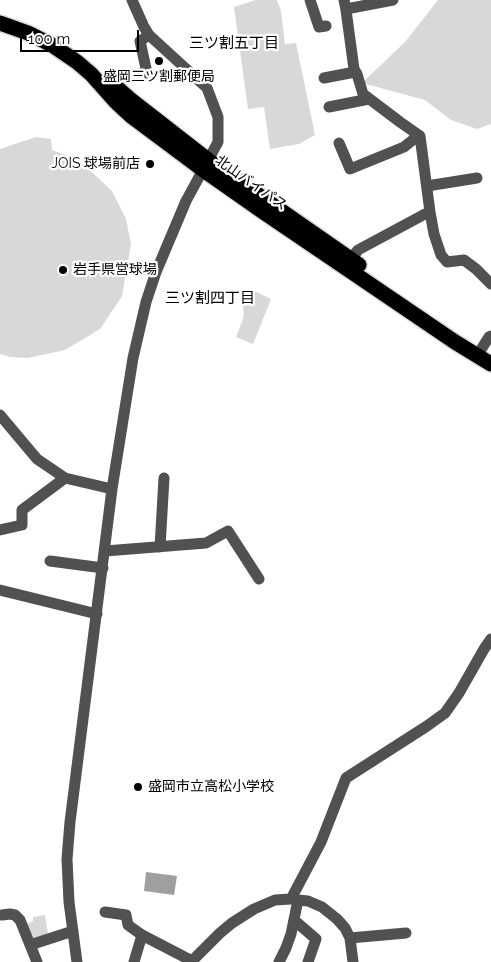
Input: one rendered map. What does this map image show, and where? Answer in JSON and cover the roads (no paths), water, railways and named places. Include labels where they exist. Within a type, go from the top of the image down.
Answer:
[{"type":"highway","name":"北山バイパス","points":[[0,16],[33,26],[72,48],[205,164],[270,217],[455,342],[491,364]]},
{"type":"highway","name":"北山バイパス","points":[[0,22],[28,33],[77,62],[131,116],[351,259],[464,338],[488,346]]},
{"type":"street","points":[[78,962],[69,902],[67,859],[70,822],[112,489],[133,358],[146,302],[156,272],[186,201],[218,142],[218,117],[207,88],[149,35],[132,0]]},
{"type":"street","points":[[310,0],[319,28],[326,26]]},
{"type":"street","points":[[393,0],[345,5],[355,72],[363,94],[420,136],[430,212],[434,234],[441,255],[447,262],[464,260],[491,284]]},
{"type":"street","points":[[107,79],[147,73],[140,41],[149,35]]},
{"type":"street","points":[[324,78],[355,72]]},
{"type":"street","points":[[329,107],[369,99]]},
{"type":"street","points":[[340,143],[350,169],[404,147],[419,135]]},
{"type":"street","points":[[427,186],[477,178]]},
{"type":"street","points":[[351,259],[358,250],[430,212]]},
{"type":"street","points":[[0,415],[37,459],[64,478],[112,489]]},
{"type":"street","points":[[0,530],[22,525],[22,510],[64,478]]},
{"type":"street","points":[[160,547],[164,478]]},
{"type":"street","points":[[105,551],[206,543],[228,531],[259,579]]},
{"type":"street","points":[[50,561],[103,568]]},
{"type":"street","points":[[0,590],[97,614]]},
{"type":"street","points":[[105,912],[126,915],[128,925],[142,935],[192,961],[220,933],[254,909],[275,900],[292,899],[324,834],[346,778],[445,713],[491,639]]},
{"type":"street","points":[[279,962],[291,934],[298,900],[308,901],[322,908],[337,919],[345,928],[350,938],[353,962]]},
{"type":"street","points":[[2,915],[15,915],[20,920],[37,962]]},
{"type":"street","points":[[294,920],[316,939],[308,962]]},
{"type":"street","points":[[30,945],[73,931]]},
{"type":"street","points":[[350,938],[406,933]]},
{"type":"street","points":[[134,962],[142,935]]},
{"type":"place","name":"盛岡三ツ割郵便局","points":[[159,61]]},
{"type":"place","name":"JOIS 球場前店","points":[[150,164]]},
{"type":"place","name":"岩手県営球場","points":[[63,270]]},
{"type":"place","name":"盛岡市立高松小学校","points":[[138,787]]},
{"type":"district","name":"三ツ割五丁目","points":[[234,43]]},
{"type":"district","name":"三ツ割四丁目","points":[[210,298]]}]
